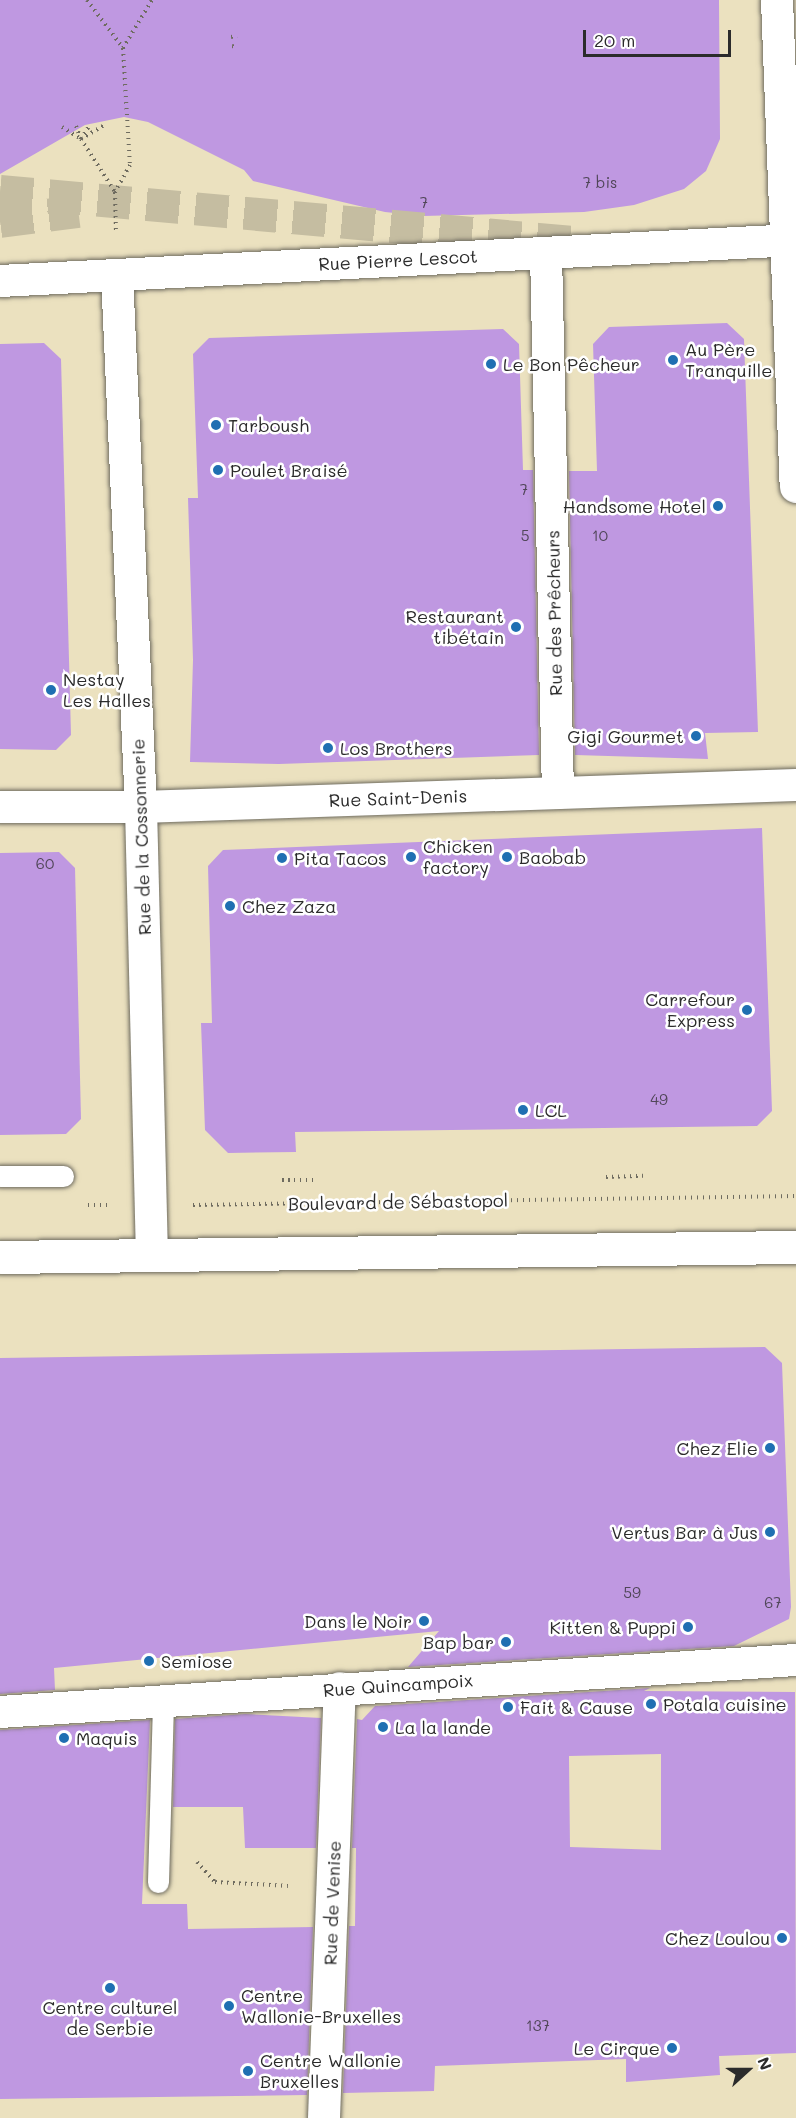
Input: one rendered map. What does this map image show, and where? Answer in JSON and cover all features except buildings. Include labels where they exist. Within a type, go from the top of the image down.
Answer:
[{"type":"main road","points":[[0,1257],[796,1247]]},
{"type":"street","points":[[777,0],[791,241],[796,487]]},
{"type":"street","name":"Rue Pierre Lescot","points":[[0,281],[791,241]]},
{"type":"street","name":"Rue des Prêcheurs","points":[[546,252],[558,793]]},
{"type":"street","name":"Rue de la Cossonnerie","points":[[117,275],[141,807],[152,1255]]},
{"type":"street","name":"Rue Saint-Denis","points":[[0,807],[141,807],[796,785]]},
{"type":"street","name":"Rue Quincampoix","points":[[0,1712],[796,1660]]},
{"type":"street","name":"Rue de Venise","points":[[324,2118],[340,1688]]},
{"type":"lane","points":[[0,1176],[63,1176]]},
{"type":"lane","points":[[158,1882],[164,1701]]},
{"type":"path","points":[[87,0],[123,48],[130,165],[115,192],[117,275]]},
{"type":"path","points":[[123,48],[152,0]]},
{"type":"path","points":[[75,126],[115,192]]},
{"type":"path","points":[[81,139],[89,126]]},
{"type":"path","points":[[81,139],[103,126]]},
{"type":"path","points":[[62,127],[81,139]]},
{"type":"path","points":[[606,1177],[643,1176]]},
{"type":"path","points":[[282,1180],[318,1180]]},
{"type":"path","name":"Boulevard de Sébastopol","points":[[81,1205],[796,1196]]},
{"type":"path","points":[[198,1863],[215,1882],[288,1886]]},
{"type":"tunnel","points":[[0,191],[573,242]]},
{"type":"tunnel","points":[[0,221],[78,211]]},
{"type":"place","name":"Au Père Tranquille","points":[[673,360]]},
{"type":"place","name":"Le Bon Pêcheur","points":[[491,364]]},
{"type":"place","name":"Tarboush","points":[[216,425]]},
{"type":"place","name":"Poulet Braisé","points":[[218,470]]},
{"type":"place","name":"Handsome Hotel","points":[[718,506]]},
{"type":"place","name":"Restaurant tibétain","points":[[516,627]]},
{"type":"place","name":"Nestay Les Halles","points":[[51,690]]},
{"type":"place","name":"Gigi Gourmet","points":[[696,736]]},
{"type":"place","name":"Los Brothers","points":[[328,748]]},
{"type":"place","name":"Chicken factory","points":[[411,857]]},
{"type":"place","name":"Baobab","points":[[507,857]]},
{"type":"place","name":"Pita Tacos","points":[[282,858]]},
{"type":"place","name":"Chez Zaza","points":[[230,906]]},
{"type":"place","name":"Carrefour Express","points":[[747,1010]]},
{"type":"place","name":"LCL","points":[[523,1110]]},
{"type":"place","name":"Chez Elie","points":[[770,1448]]},
{"type":"place","name":"Vertus Bar à Jus","points":[[770,1532]]},
{"type":"place","name":"Dans le Noir","points":[[424,1621]]},
{"type":"place","name":"Kitten & Puppi","points":[[688,1627]]},
{"type":"place","name":"Bap bar","points":[[506,1642]]},
{"type":"place","name":"Semiose","points":[[149,1661]]},
{"type":"place","name":"Potala cuisine","points":[[651,1704]]},
{"type":"place","name":"Fait & Cause","points":[[508,1707]]},
{"type":"place","name":"La la lande","points":[[383,1727]]},
{"type":"place","name":"Maquis","points":[[64,1738]]},
{"type":"place","name":"Chez Loulou","points":[[782,1938]]},
{"type":"place","name":"Centre culturel de Serbie","points":[[110,1988]]},
{"type":"place","name":"Centre Wallonie-Bruxelles","points":[[229,2006]]},
{"type":"place","name":"Le Cirque","points":[[672,2048]]},
{"type":"place","name":"Centre Wallonie Bruxelles","points":[[248,2071]]}]
